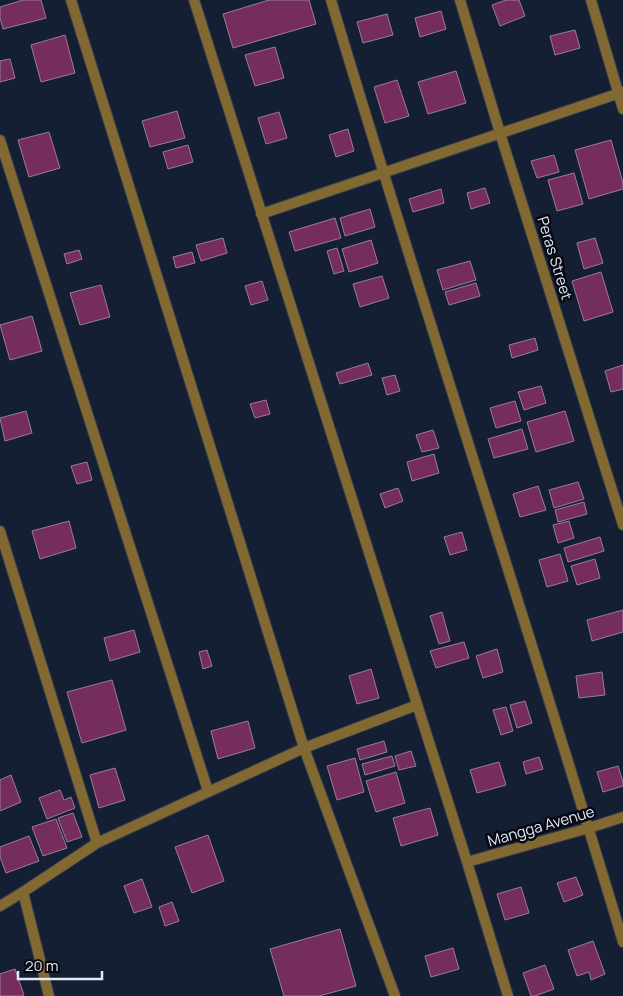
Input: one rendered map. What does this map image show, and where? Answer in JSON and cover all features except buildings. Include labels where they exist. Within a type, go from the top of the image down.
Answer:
[{"type":"street","points":[[71,0],[304,748],[395,996]]},
{"type":"street","points":[[194,0],[508,996]]},
{"type":"street","points":[[330,0],[623,942]]},
{"type":"street","name":"Peras Street","points":[[460,0],[500,134],[623,525]]},
{"type":"street","points":[[591,0],[621,93],[623,108]]},
{"type":"street","points":[[261,214],[621,93]]},
{"type":"street","points":[[0,140],[208,791]]},
{"type":"street","points":[[0,530],[97,843]]},
{"type":"street","points":[[0,906],[97,843],[304,748],[417,705]]},
{"type":"street","name":"Mangga Avenue","points":[[467,862],[623,817]]},
{"type":"street","points":[[23,892],[48,996]]}]
